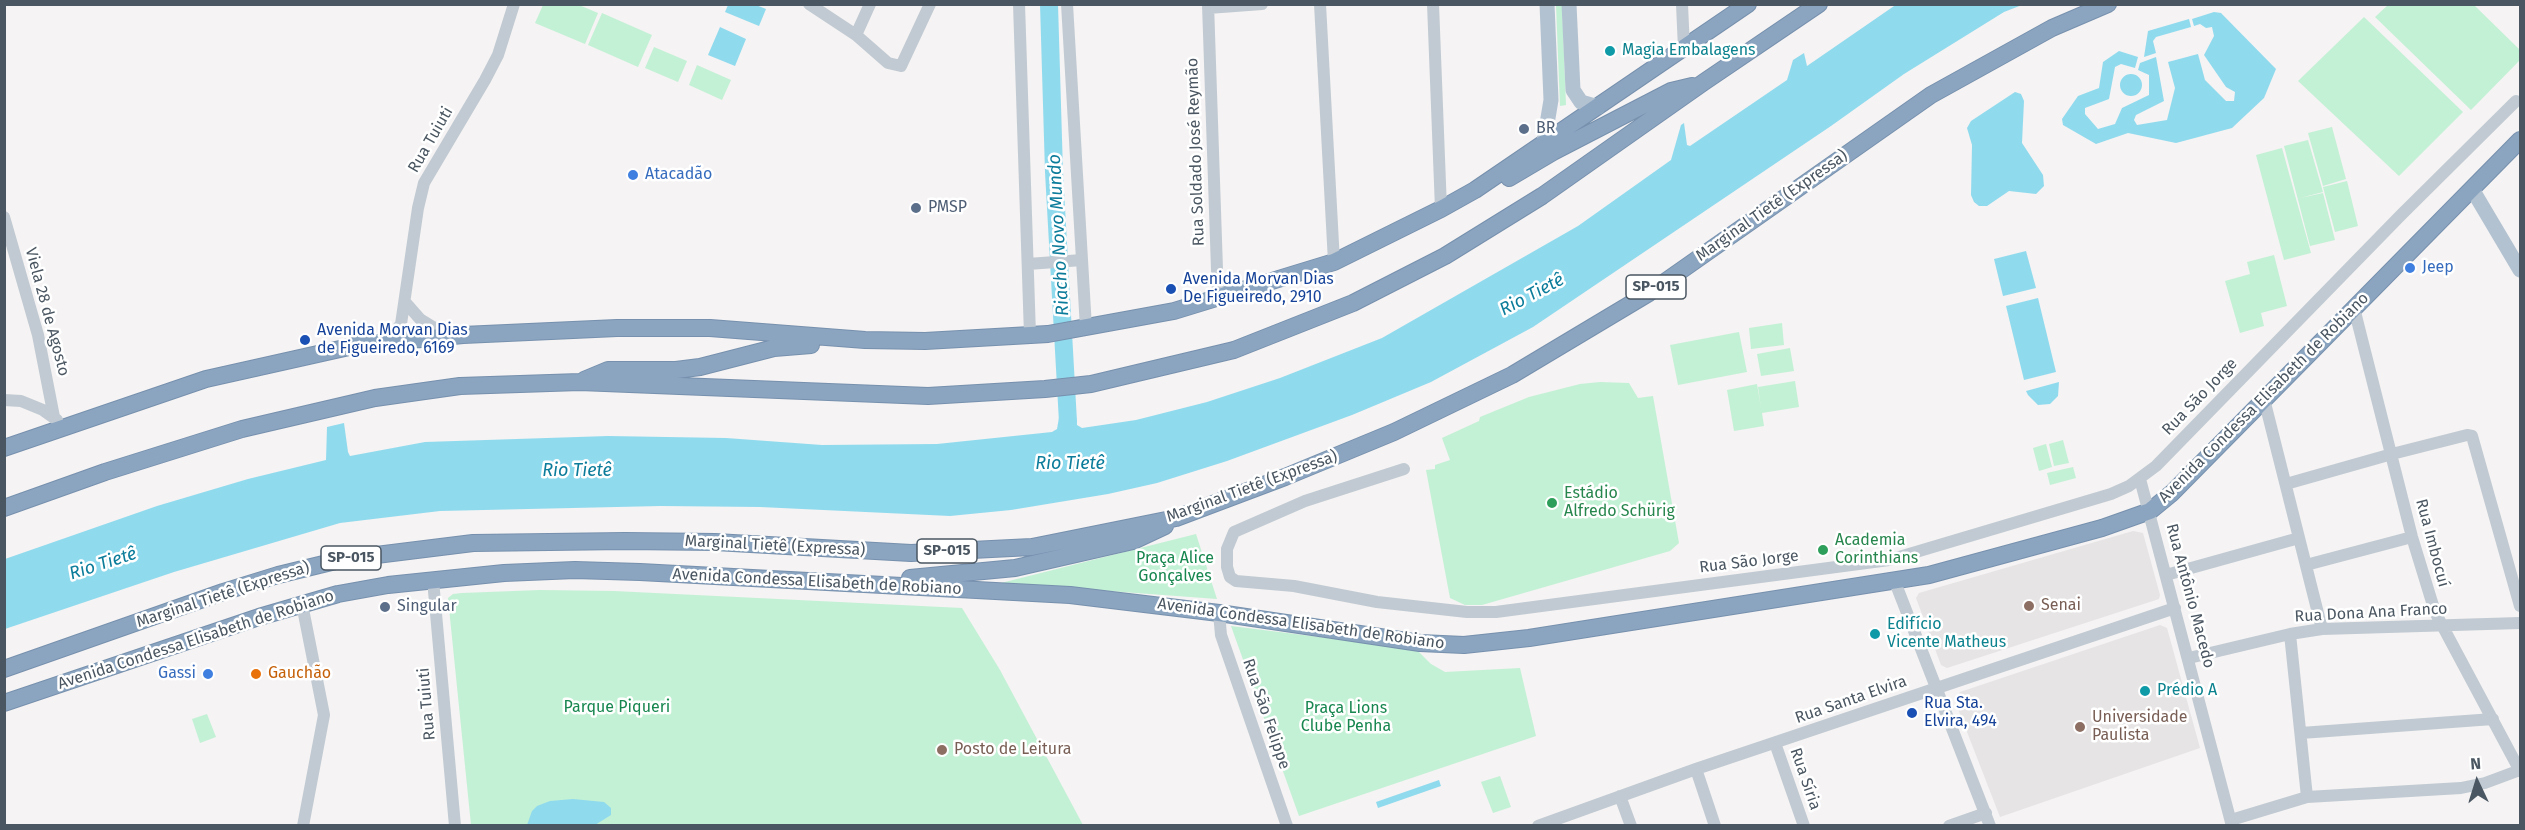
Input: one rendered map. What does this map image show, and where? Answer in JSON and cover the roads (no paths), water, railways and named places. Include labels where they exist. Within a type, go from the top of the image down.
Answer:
[{"type":"highway","points":[[4,448],[59,422],[206,379],[345,347],[378,343],[463,335],[617,328],[710,328],[865,340],[925,341],[1047,334],[1174,311],[1334,262],[1441,209],[1475,190],[1748,4]]},
{"type":"highway","points":[[4,508],[105,472],[242,429],[375,398],[460,386],[580,382],[928,396],[1090,384],[1234,350],[1353,303],[1445,256],[1542,196],[1819,4]]},
{"type":"highway","name":"Marginal Tietê (Expressa)","points":[[4,669],[278,575],[344,559],[367,556],[472,543],[625,541],[715,542],[911,553],[1032,547],[1176,518],[1285,477],[1394,432],[1512,375],[1648,293],[1931,95],[2052,28],[2108,4]]},
{"type":"highway","points":[[1475,190],[1486,190],[1496,186],[1553,152],[1671,91],[1704,82]]},
{"type":"highway","name":"Avenida Condessa Elisabeth de Robiano","points":[[4,703],[86,674],[338,594],[433,580],[504,573],[575,570],[1070,595],[1219,613],[1420,643],[1464,645],[1530,638],[1929,575],[2102,528],[2150,511],[2172,493],[2520,140]]},
{"type":"highway","points":[[580,382],[608,370],[676,370],[700,367],[774,348],[795,345],[856,344],[865,340]]},
{"type":"highway","points":[[807,581],[817,577],[920,578],[1016,568],[1133,541],[1163,528],[1176,518]]},
{"type":"main road","points":[[1544,142],[1551,100],[1547,4]]},
{"type":"main road","points":[[1569,4],[1573,90],[1581,102],[1598,107]]},
{"type":"main road","points":[[2472,189],[2520,270]]},
{"type":"street","name":"Rua Tuiuti","points":[[378,343],[398,330],[401,324],[418,208],[424,183],[498,55],[514,4]]},
{"type":"street","points":[[856,35],[870,4]]},
{"type":"street","points":[[810,5],[856,35],[888,63],[899,66],[903,64],[930,4]]},
{"type":"street","points":[[1019,4],[1030,335]]},
{"type":"street","points":[[1067,4],[1082,260],[1081,329]]},
{"type":"street","points":[[1208,6],[1262,4]]},
{"type":"street","points":[[1320,4],[1334,262]]},
{"type":"street","points":[[1433,4],[1441,209]]},
{"type":"street","points":[[1682,4],[1684,49]]},
{"type":"street","name":"Rua Soldado José Reymão","points":[[1208,6],[1218,299]]},
{"type":"street","name":"Rua São Jorge","points":[[1404,469],[1305,501],[1234,532],[1227,549],[1227,567],[1230,577],[1236,581],[1294,585],[1377,602],[1467,612],[1496,612],[1889,560],[2111,494],[2140,479],[2516,101]]},
{"type":"street","name":"Viela 28 de Agosto","points":[[4,217],[38,336],[59,422]]},
{"type":"street","points":[[1028,264],[1082,260]]},
{"type":"street","points":[[405,302],[420,319],[444,331],[463,335]]},
{"type":"street","name":"Rua Imbocuí","points":[[2354,308],[2412,537],[2440,626],[2520,771]]},
{"type":"street","points":[[2265,399],[2322,629]]},
{"type":"street","points":[[4,400],[21,402],[59,422]]},
{"type":"street","points":[[2286,484],[2392,454],[2467,435],[2472,436],[2520,606]]},
{"type":"street","name":"Rua Antônio Macedo","points":[[2140,479],[2232,823]]},
{"type":"street","points":[[2306,565],[2412,537]]},
{"type":"street","points":[[2166,575],[2299,538]]},
{"type":"street","name":"Rua Tuiuti","points":[[433,580],[455,825]]},
{"type":"street","points":[[1895,582],[1990,825]]},
{"type":"street","points":[[301,824],[324,715],[302,604]]},
{"type":"street","name":"Rua Santa Elvira","points":[[1538,825],[2175,608]]},
{"type":"street","name":"Rua São Felippe","points":[[1219,613],[1221,635],[1287,825]]},
{"type":"street","name":"Rua Dona Ana Franco","points":[[2189,658],[2290,634],[2322,629],[2520,623]]},
{"type":"street","points":[[2290,634],[2307,796]]},
{"type":"street","points":[[2301,733],[2493,719]]},
{"type":"street","name":"Rua Síria","points":[[1775,743],[1804,825]]},
{"type":"street","points":[[1696,770],[1715,825]]},
{"type":"street","points":[[2232,823],[2307,796],[2461,788],[2485,783],[2520,771]]},
{"type":"street","points":[[1620,796],[1631,825]]},
{"type":"street","points":[[1949,825],[1986,813]]},
{"type":"water","name":"Rio Tietê","points":[[1897,4],[2022,5],[2004,12],[1904,74],[1831,126],[1533,327],[1431,382],[1352,415],[1227,461],[1157,483],[1108,494],[1011,510],[950,516],[760,507],[661,506],[440,511],[340,523],[174,572],[5,629],[5,559],[157,506],[248,479],[326,460],[327,427],[344,423],[350,456],[425,442],[608,436],[726,438],[822,445],[937,444],[1052,432],[1057,429],[1062,400],[1074,398],[1077,425],[1082,428],[1136,420],[1207,402],[1280,378],[1382,338],[1578,226],[1671,160],[1681,125],[1684,123],[1687,145],[1690,146],[1787,80],[1793,60],[1804,53],[1807,66]]},
{"type":"water","points":[[728,5],[756,5],[766,9],[759,26],[725,12]]},
{"type":"water","points":[[2214,12],[2221,13],[2276,69],[2264,98],[2232,128],[2176,143],[2128,133],[2096,144],[2063,125],[2062,119],[2078,96],[2099,88],[2103,62],[2119,51],[2138,57],[2135,68],[2121,64],[2115,67],[2109,99],[2085,108],[2085,114],[2098,129],[2115,124],[2122,108],[2149,95],[2149,75],[2138,70],[2140,63],[2156,57],[2164,101],[2136,115],[2134,120],[2137,125],[2167,120],[2175,88],[2168,62],[2198,54],[2205,80],[2226,101],[2234,101],[2235,92],[2226,87],[2204,55],[2214,36],[2212,27],[2206,28],[2200,24],[2194,26],[2192,19]]},
{"type":"water","points":[[2189,19],[2191,27],[2156,37],[2153,41],[2156,53],[2144,57],[2148,31]]},
{"type":"water","points":[[720,27],[746,39],[735,66],[708,55]]},
{"type":"water","points":[[2131,74],[2139,77],[2142,85],[2139,93],[2131,96],[2123,93],[2120,85],[2123,77]]},
{"type":"water","points":[[2015,92],[2021,94],[2024,101],[2022,143],[2043,175],[2044,186],[2036,194],[2009,191],[1987,206],[1979,206],[1971,195],[1972,145],[1967,128],[1971,121]]},
{"type":"water","points":[[2026,251],[2036,288],[2003,296],[1994,259]]},
{"type":"water","points":[[2038,298],[2056,372],[2024,380],[2006,306]]},
{"type":"water","points":[[2059,382],[2058,396],[2050,404],[2038,405],[2026,391]]},
{"type":"water","points":[[1439,780],[1441,786],[1378,808],[1376,802]]},
{"type":"water","points":[[573,799],[604,802],[611,808],[611,815],[595,825],[527,825],[532,811],[537,806],[550,801]]},
{"type":"waterway","name":"Riacho Novo Mundo","points":[[1049,4],[1054,172],[1068,422]]},
{"type":"place","name":"Magia Embalagens","points":[[1610,51]]},
{"type":"place","name":"BR","points":[[1524,129]]},
{"type":"place","name":"Atacadão","points":[[633,175]]},
{"type":"place","name":"PMSP","points":[[916,208]]},
{"type":"place","name":"Jeep","points":[[2410,268]]},
{"type":"place","name":"Avenida Morvan Dias De Figueiredo, 2910","points":[[1171,289]]},
{"type":"place","name":"Avenida Morvan Dias de Figueiredo, 6169","points":[[305,340]]},
{"type":"place","name":"Estádio Alfredo Schürig","points":[[1552,503]]},
{"type":"place","name":"Academia Corinthians","points":[[1823,550]]},
{"type":"place","name":"Senai","points":[[2029,606]]},
{"type":"place","name":"Singular","points":[[385,607]]},
{"type":"place","name":"Edifício Vicente Matheus","points":[[1875,634]]},
{"type":"place","name":"Gassi","points":[[208,674]]},
{"type":"place","name":"Gauchão","points":[[256,674]]},
{"type":"place","name":"Prédio A","points":[[2145,691]]},
{"type":"place","name":"Rua Sta. Elvira, 494","points":[[1912,713]]},
{"type":"place","name":"Universidade Paulista","points":[[2080,727]]},
{"type":"place","name":"Posto de Leitura","points":[[942,750]]},
{"type":"park label","name":"Praça Alice Gonçalves","points":[[1175,568]]},
{"type":"park label","name":"Parque Piqueri","points":[[617,708]]},
{"type":"park label","name":"Praça Lions Clube Penha","points":[[1346,718]]}]
